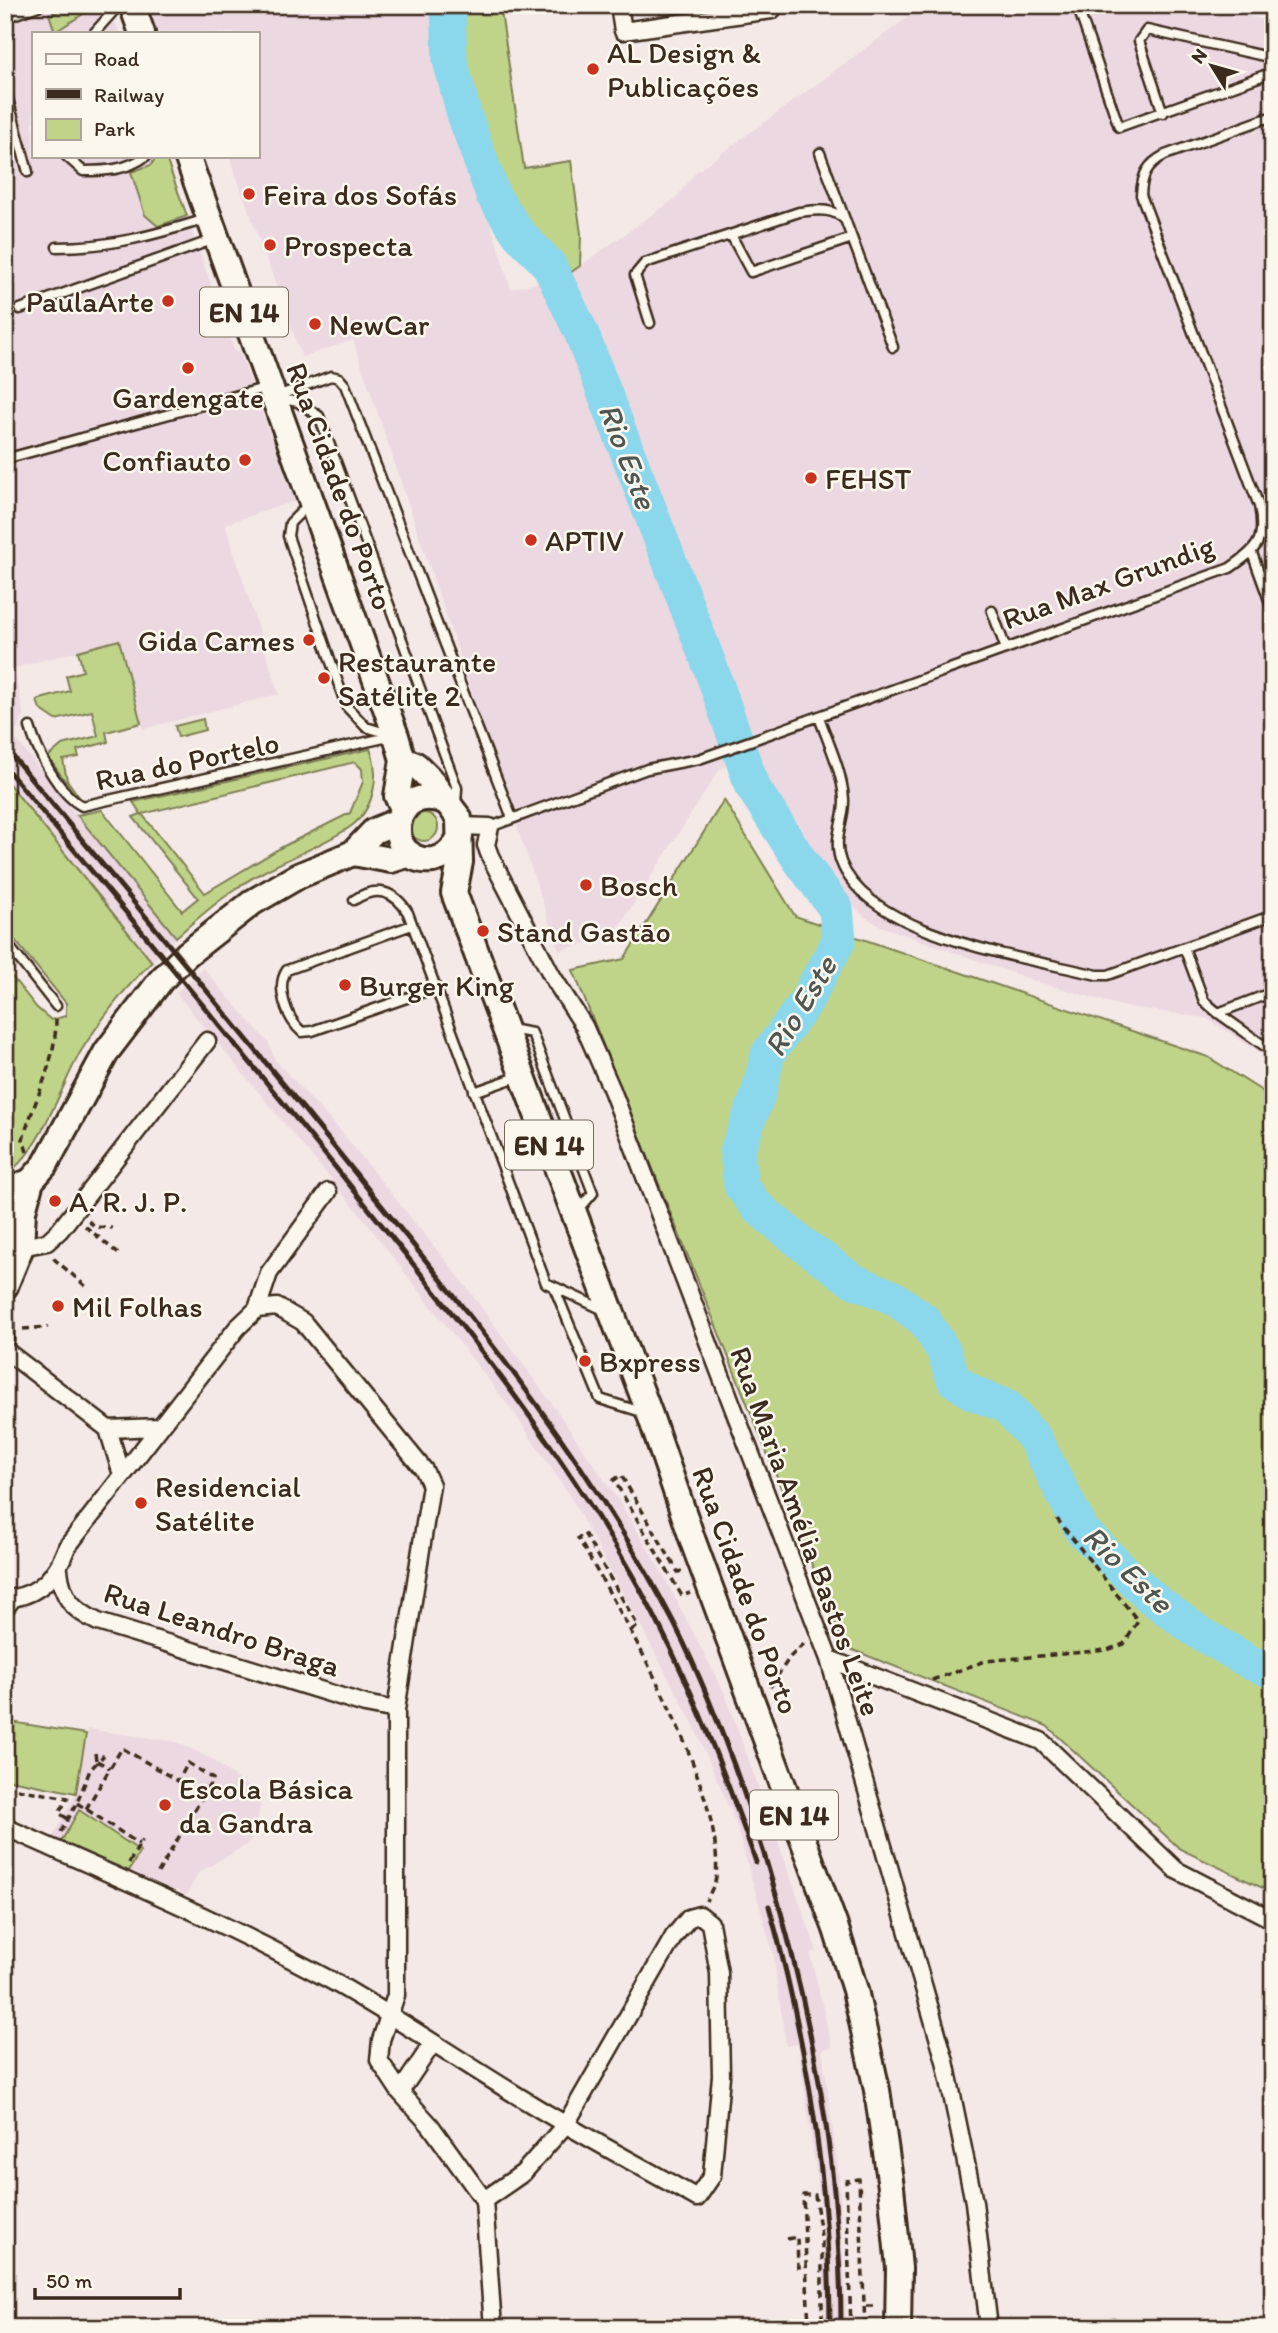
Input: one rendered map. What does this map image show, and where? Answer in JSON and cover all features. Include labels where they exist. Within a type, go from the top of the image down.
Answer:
[{"type":"main road","points":[[132,5],[142,32]]},
{"type":"main road","name":"Rua Cidade do Porto","points":[[188,158],[396,736],[403,760],[397,787],[401,815],[398,837],[424,870],[454,893],[613,1314],[694,1544],[836,1929],[863,2021],[891,2187],[899,2268],[898,2328]]},
{"type":"main road","points":[[403,760],[416,765],[428,777],[456,819],[460,862],[454,893]]},
{"type":"main road","points":[[5,1286],[21,1236],[31,1181],[58,1146],[107,1051],[161,980],[205,939],[253,902],[298,876],[353,853],[374,831],[424,797],[456,819]]},
{"type":"main road","points":[[353,853],[391,860],[441,858],[450,852],[456,819]]},
{"type":"main road","points":[[5,1192],[31,1181]]},
{"type":"main road","points":[[5,1204],[14,1212],[21,1236]]},
{"type":"street","points":[[619,5],[623,31],[772,10],[771,5]]},
{"type":"street","name":"Rua Max Grundig","points":[[456,819],[489,827]]},
{"type":"street","name":"Rua Maria Amélia Bastos Leite","points":[[489,827],[485,845],[490,856],[552,976],[584,1026],[612,1090],[829,1659],[945,2062],[974,2202],[989,2328]]},
{"type":"street","points":[[21,1236],[47,1242],[60,1230],[207,1041]]},
{"type":"street","points":[[5,1608],[13,1598],[32,1595],[59,1570],[67,1547],[237,1328],[257,1308],[269,1273],[328,1192]]},
{"type":"street","points":[[257,1308],[277,1307],[303,1322],[424,1470],[431,1485],[396,1710],[396,1996],[379,2060],[400,2092],[430,2125],[484,2200],[493,2328]]},
{"type":"street","points":[[5,1321],[12,1337]]},
{"type":"street","points":[[5,1349],[108,1429],[122,1475]]},
{"type":"street","points":[[108,1429],[159,1427]]},
{"type":"street","name":"Rua Leandro Braga","points":[[59,1570],[61,1591],[70,1604],[98,1622],[365,1704],[396,1710]]},
{"type":"street","points":[[829,1659],[1041,1741],[1176,1870],[1273,1920]]},
{"type":"street","points":[[5,1827],[225,1925],[390,2014],[566,2124],[697,2198],[712,2176],[721,2076],[719,1973],[710,1923],[700,1915],[689,1918],[674,1936],[566,2124],[523,2173],[484,2200]]},
{"type":"street","points":[[400,2092],[433,2043]]},
{"type":"lane","points":[[5,18],[41,5]]},
{"type":"lane","points":[[99,32],[119,5]]},
{"type":"lane","points":[[1077,5],[1119,127],[1273,72]]},
{"type":"lane","points":[[1163,113],[1139,41],[1147,30],[1273,58]]},
{"type":"lane","points":[[5,88],[28,172]]},
{"type":"lane","name":"Rua Max Grundig","points":[[489,827],[647,769],[720,752],[819,717],[1230,568],[1252,553],[1264,530],[1259,506],[1141,195],[1142,181],[1153,161],[1273,116]]},
{"type":"lane","points":[[820,153],[893,347]]},
{"type":"lane","points":[[68,158],[83,171],[99,171],[119,169],[136,164],[144,158]]},
{"type":"lane","points":[[650,323],[636,282],[639,268],[645,263],[799,212],[825,210],[841,216],[846,221]]},
{"type":"lane","points":[[57,247],[101,247],[213,228]]},
{"type":"lane","points":[[20,309],[213,228]]},
{"type":"lane","points":[[731,235],[746,269],[751,272],[852,238]]},
{"type":"lane","points":[[5,459],[331,376],[339,378],[345,385],[512,818]]},
{"type":"lane","points":[[272,392],[298,402],[319,416],[457,788],[456,819]]},
{"type":"lane","points":[[312,502],[290,523],[288,537],[346,706],[366,727],[396,736]]},
{"type":"lane","points":[[1252,553],[1273,611]]},
{"type":"lane","points":[[992,611],[1006,649]]},
{"type":"lane","points":[[819,717],[844,795],[837,839],[840,860],[850,880],[879,908],[907,923],[1097,975],[1121,973],[1273,915]]},
{"type":"lane","name":"Rua do Portelo","points":[[30,727],[44,761],[74,802],[82,806],[396,736]]},
{"type":"lane","points":[[354,900],[365,892],[385,891],[399,899],[412,925],[546,1283],[613,1314]]},
{"type":"lane","points":[[412,925],[287,970],[281,979],[281,988],[294,1025],[302,1032],[312,1031],[435,988]]},
{"type":"lane","points":[[5,941],[56,1006]]},
{"type":"lane","points":[[1185,950],[1204,1001],[1273,1052]]},
{"type":"lane","points":[[1218,1013],[1273,992]]},
{"type":"lane","points":[[504,1028],[532,1033],[593,1193],[576,1215]]},
{"type":"lane","points":[[474,1092],[523,1075]]},
{"type":"lane","points":[[554,1287],[600,1399],[650,1415]]},
{"type":"path","points":[[28,1153],[23,1139],[49,1072],[56,1037],[56,1006]]},
{"type":"path","points":[[112,1228],[96,1227],[82,1220],[121,1256]]},
{"type":"path","points":[[52,1257],[89,1289]]},
{"type":"path","points":[[12,1337],[24,1328],[48,1327]]},
{"type":"path","points":[[684,1570],[678,1572],[621,1475],[614,1480],[682,1596],[692,1593]]},
{"type":"path","points":[[919,1695],[934,1678],[985,1661],[1107,1650],[1124,1644],[1138,1621],[1057,1519]]},
{"type":"path","points":[[631,1630],[638,1626],[584,1534],[578,1538],[631,1630],[697,1774],[715,1838],[716,1879],[700,1915]]},
{"type":"path","points":[[764,1695],[790,1657],[818,1631]]},
{"type":"path","points":[[86,1810],[122,1748],[178,1781],[188,1763],[213,1779],[155,1876],[147,1871]]},
{"type":"path","points":[[56,1840],[77,1803],[96,1760],[95,1753]]},
{"type":"path","points":[[96,1760],[104,1755]]},
{"type":"path","points":[[96,1760],[110,1768]]},
{"type":"path","points":[[5,1787],[68,1798],[59,1813],[68,1819]]},
{"type":"path","points":[[77,1803],[140,1842],[126,1869]]},
{"type":"path","points":[[130,1862],[138,1867]]},
{"type":"path","points":[[851,2328],[846,2181],[859,2179],[865,2328]]},
{"type":"path","points":[[809,2328],[803,2195],[815,2195],[822,2242],[822,2328]]},
{"type":"path","points":[[787,2239],[797,2238],[798,2267],[807,2266]]},
{"type":"path","points":[[866,2306],[874,2306]]},
{"type":"shaded area","points":[[5,5],[108,5],[120,32],[32,32],[32,158],[166,158],[235,352],[239,351],[295,501],[225,524],[279,694],[143,729],[119,640],[14,668],[24,715],[13,736],[176,937],[152,962],[5,779]]},
{"type":"shaded area","points":[[148,5],[432,5],[439,55],[511,289],[567,275],[676,198],[696,172],[925,5],[1201,5],[1273,22],[1273,1061],[1206,1018],[1121,1006],[1035,981],[883,927],[865,917],[838,890],[752,755],[720,769],[614,934],[559,951],[353,340],[302,357],[230,158],[259,158],[259,32],[158,32]]},
{"type":"shaded area","points":[[203,968],[269,1043],[275,1060],[338,1128],[459,1277],[550,1401],[619,1501],[659,1567],[725,1694],[817,1951],[810,1953],[832,2047],[822,2050],[839,2176],[847,2328],[825,2328],[823,2222],[798,2044],[786,2046],[773,1953],[735,1821],[692,1721],[570,1496],[514,1413],[358,1212],[176,993]]},
{"type":"shaded area","name":"Escola Básica da Gandra","points":[[87,1729],[177,1742],[212,1759],[239,1781],[263,1794],[254,1834],[248,1844],[198,1873],[187,1895],[52,1838],[76,1793]]},
{"type":"green space","points":[[80,5],[97,5],[55,32],[49,14]]},
{"type":"green space","points":[[459,5],[500,5],[524,168],[571,161],[581,234],[580,266],[567,275],[556,251],[521,225],[499,190],[476,128],[458,49]]},
{"type":"green space","points":[[156,158],[166,158],[187,216],[158,226],[145,215],[131,172],[151,165]]},
{"type":"green space","points":[[119,640],[141,723],[106,732],[108,742],[77,750],[79,757],[63,760],[67,780],[80,798],[48,757],[62,745],[98,736],[92,711],[56,720],[40,709],[37,700],[70,691],[66,676],[83,671],[78,651]]},
{"type":"green space","points":[[203,719],[205,730],[178,737],[175,726]]},
{"type":"green space","points":[[370,749],[375,768],[371,799],[354,824],[336,836],[251,879],[176,937],[77,815],[102,810],[182,911],[198,898],[133,817],[141,814],[133,802]],"holes":[[[355,762],[362,769],[363,782],[350,813],[282,847],[205,893],[142,814]]]},
{"type":"green space","points":[[5,779],[152,962],[123,993],[81,1051],[28,1154],[5,1173],[5,968],[37,1008],[51,1020],[66,1016],[66,1003],[5,928]]},
{"type":"green space","points":[[724,800],[795,916],[1208,1057],[1273,1098],[1273,1893],[1180,1849],[1047,1726],[845,1647],[573,970],[624,959]]},
{"type":"green space","points":[[424,813],[434,817],[438,827],[434,837],[424,841],[414,837],[410,827],[414,817]]},
{"type":"green space","points":[[5,1721],[86,1734],[76,1793],[5,1779]]},
{"type":"green space","points":[[79,1810],[140,1851],[129,1871],[61,1842]]},
{"type":"waterway","name":"Rio Este","points":[[448,5],[450,60],[464,114],[493,195],[518,233],[549,265],[581,332],[711,669],[752,786],[799,859],[836,909],[839,940],[805,1003],[768,1054],[758,1095],[737,1151],[741,1186],[757,1207],[801,1243],[852,1280],[894,1298],[924,1320],[943,1350],[954,1380],[973,1393],[1006,1406],[1035,1439],[1082,1531],[1153,1599],[1198,1632],[1251,1663],[1273,1671]]},
{"type":"railway","points":[[5,747],[278,1078],[493,1346],[533,1399],[608,1509],[675,1625],[701,1681],[735,1768],[765,1857],[797,1973],[821,2090],[829,2148],[836,2208],[841,2328]]},
{"type":"railway","points":[[5,767],[411,1261],[511,1391],[574,1480],[631,1573],[668,1643],[715,1751],[756,1862]]},
{"type":"railway","points":[[769,1906],[795,2010],[814,2115],[826,2221],[830,2328]]},
{"type":"place","name":"AL Design & Publicações","points":[[593,69]]},
{"type":"place","name":"Feira dos Sofás","points":[[249,194]]},
{"type":"place","name":"Prospecta","points":[[270,245]]},
{"type":"place","name":"PaulaArte","points":[[168,301]]},
{"type":"place","name":"NewCar","points":[[315,324]]},
{"type":"place","name":"Gardengate","points":[[188,368]]},
{"type":"place","name":"Confiauto","points":[[245,460]]},
{"type":"place","name":"FEHST","points":[[811,478]]},
{"type":"place","name":"APTIV","points":[[531,540]]},
{"type":"place","name":"Gida Carnes","points":[[309,640]]},
{"type":"place","name":"Restaurante Satélite 2","points":[[324,678]]},
{"type":"place","name":"Bosch","points":[[586,885]]},
{"type":"place","name":"Stand Gastāo","points":[[483,931]]},
{"type":"place","name":"Burger King","points":[[345,985]]},
{"type":"place","name":"A. R. J. P.","points":[[55,1201]]},
{"type":"place","name":"Mil Folhas","points":[[58,1306]]},
{"type":"place","name":"Bxpress","points":[[585,1361]]},
{"type":"place","name":"Residencial Satélite","points":[[141,1503]]},
{"type":"place","name":"Escola Básica da Gandra","points":[[165,1805]]}]
